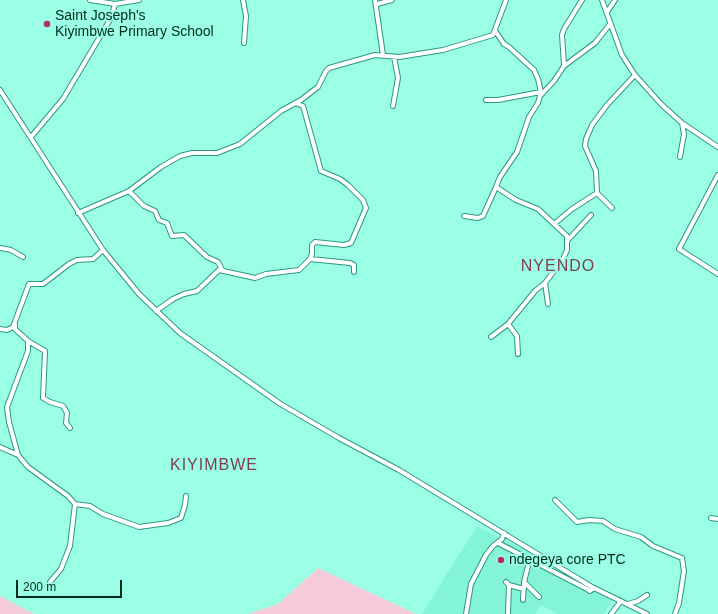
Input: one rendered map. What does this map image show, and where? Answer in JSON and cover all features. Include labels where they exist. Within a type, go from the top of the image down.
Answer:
[{"type":"street","points":[[90,0],[115,4],[139,0]]},
{"type":"street","points":[[243,0],[246,16],[244,43]]},
{"type":"street","points":[[384,55],[376,2],[392,0]]},
{"type":"street","points":[[78,213],[129,191],[161,167],[180,156],[192,153],[217,153],[240,144],[276,115],[318,86],[328,68],[375,55],[394,57],[459,47],[489,37],[496,32],[506,0]]},
{"type":"street","points":[[564,66],[562,35],[564,29],[582,0]]},
{"type":"street","points":[[602,0],[622,55],[635,75],[661,104],[682,123],[718,147]]},
{"type":"street","points":[[606,12],[615,0]]},
{"type":"street","points":[[31,137],[62,98],[111,18],[115,4]]},
{"type":"street","points":[[486,100],[498,100],[541,93],[554,81],[564,66],[595,43],[610,24]]},
{"type":"street","points":[[464,216],[478,218],[483,216],[500,177],[517,152],[529,117],[538,103],[541,93],[538,79],[534,70],[504,44],[496,32]]},
{"type":"street","points":[[393,106],[398,78],[394,57]]},
{"type":"street","points":[[612,208],[596,193],[596,171],[585,146],[586,139],[592,125],[607,105],[635,75]]},
{"type":"street","points":[[0,90],[103,250],[133,288],[156,311],[204,352],[279,403],[399,470],[594,588],[647,614]]},
{"type":"street","points":[[156,311],[179,296],[197,291],[217,271],[222,270],[256,278],[266,274],[301,270],[310,259],[312,254],[312,245],[315,242],[344,245],[351,243],[366,208],[363,200],[340,179],[321,171],[303,106],[295,103]]},
{"type":"street","points":[[680,157],[684,134],[682,123]]},
{"type":"street","points":[[718,175],[679,249],[718,274]]},
{"type":"street","points":[[491,337],[508,324],[535,291],[545,283],[566,255],[567,242],[566,235],[538,208],[516,200],[496,187]]},
{"type":"street","points":[[129,191],[144,206],[155,211],[159,220],[167,223],[172,236],[184,235],[207,257],[218,262],[222,270]]},
{"type":"street","points":[[554,224],[572,209],[596,193]]},
{"type":"street","points":[[567,242],[591,215]]},
{"type":"street","points":[[0,248],[11,250],[23,257]]},
{"type":"street","points":[[70,428],[66,423],[67,413],[63,406],[43,398],[45,351],[28,341],[15,329],[15,324],[29,284],[43,284],[69,264],[77,260],[93,259],[103,250]]},
{"type":"street","points":[[310,259],[350,263],[354,265],[354,272]]},
{"type":"street","points":[[545,283],[548,304]]},
{"type":"street","points":[[0,329],[7,330],[15,324]]},
{"type":"street","points":[[508,324],[517,336],[518,354]]},
{"type":"street","points":[[28,341],[28,351],[7,407],[8,422],[18,455],[28,467],[68,496],[75,504],[90,506],[103,514],[139,527],[168,523],[181,518],[186,496]]},
{"type":"street","points":[[0,447],[18,455]]},
{"type":"street","points":[[554,500],[577,522],[589,520],[603,521],[615,529],[641,537],[653,546],[682,558],[684,571],[679,603],[675,614]]},
{"type":"street","points":[[50,582],[61,568],[70,546],[75,504]]},
{"type":"street","points":[[711,518],[718,519]]},
{"type":"street","points":[[466,614],[471,584],[486,555],[493,546],[502,539],[504,533]]},
{"type":"street","points":[[498,543],[590,591],[594,588]]},
{"type":"street","points":[[523,600],[528,558]]},
{"type":"street","points":[[524,582],[539,598]]},
{"type":"street","points":[[508,614],[507,584],[524,589]]},
{"type":"street","points":[[627,604],[638,601],[647,595]]},
{"type":"street","points":[[611,614],[620,601]]},
{"type":"shaded area","name":"ndegeya core PTC","points":[[477,526],[615,595],[604,614],[557,614],[541,605],[535,614],[422,614]]},
{"type":"shaded area","points":[[318,568],[416,614],[248,614],[278,604]]},
{"type":"shaded area","points":[[0,596],[34,614],[0,614]]},
{"type":"place","name":"Saint Joseph's Kiyimbwe Primary School","points":[[47,24]]},
{"type":"place","name":"ndegeya core PTC","points":[[501,560]]},
{"type":"district","name":"NYENDO","points":[[558,267]]},
{"type":"district","name":"KIYIMBWE","points":[[214,466]]}]
